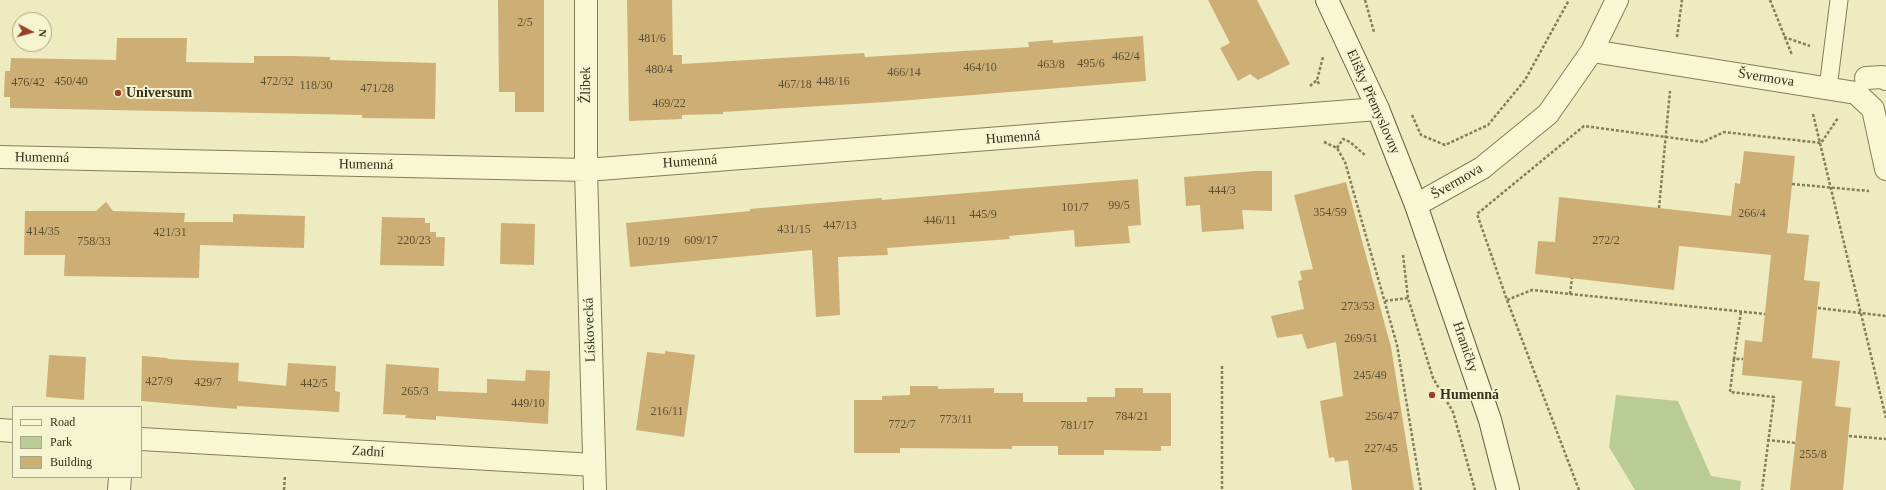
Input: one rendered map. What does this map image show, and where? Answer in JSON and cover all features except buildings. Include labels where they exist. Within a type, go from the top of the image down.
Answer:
[{"type":"street","name":"Žlíbek","points":[[586,0],[586,170]]},
{"type":"street","name":"Elišky Přemyslovny","points":[[1327,0],[1378,109],[1416,205]]},
{"type":"street","name":"Švermova","points":[[1416,205],[1482,168],[1548,114],[1592,51],[1617,0]]},
{"type":"street","name":"Švermova","points":[[1592,51],[1856,93],[1873,109],[1886,169]]},
{"type":"street","name":"Humenná","points":[[0,157],[586,170],[1378,109]]},
{"type":"street","name":"Lískovecká","points":[[586,170],[595,490]]},
{"type":"street","name":"Hraničky","points":[[1416,205],[1490,420],[1508,490]]},
{"type":"street","points":[[0,430],[12,431]]},
{"type":"street","name":"Zadní","points":[[142,438],[594,465]]},
{"type":"street","points":[[119,490],[120,478]]},
{"type":"lane","points":[[1828,88],[1838,0]]},
{"type":"path","points":[[1365,0],[1374,33]]},
{"type":"path","points":[[1411,113],[1421,135],[1445,145],[1488,126],[1525,80],[1569,0]]},
{"type":"path","points":[[1659,208],[1673,63],[1682,0]]},
{"type":"path","points":[[1770,0],[1783,37],[1805,84],[1821,143],[1886,418]]},
{"type":"path","points":[[1306,90],[1317,80],[1323,58],[1321,51]]},
{"type":"path","points":[[1317,80],[1320,84]]},
{"type":"path","points":[[1821,143],[1842,112]]},
{"type":"path","points":[[1579,490],[1506,300],[1478,214],[1584,126],[1703,142],[1724,132],[1821,143]]},
{"type":"path","points":[[1337,148],[1343,139],[1361,151],[1370,160]]},
{"type":"path","points":[[1321,141],[1337,148],[1345,162],[1384,301],[1398,345],[1421,490]]},
{"type":"path","points":[[1792,184],[1870,191]]},
{"type":"path","points":[[1402,251],[1408,298],[1433,378],[1453,412],[1475,490]]},
{"type":"path","points":[[1570,294],[1572,278]]},
{"type":"path","points":[[1506,300],[1532,290],[1765,314]]},
{"type":"path","points":[[1384,301],[1408,298]]},
{"type":"path","points":[[1818,308],[1886,316]]},
{"type":"path","points":[[1741,312],[1730,392],[1774,397],[1767,440],[1762,490]]},
{"type":"path","points":[[1734,359],[1744,359]]},
{"type":"path","points":[[1222,366],[1222,490]]},
{"type":"path","points":[[1848,436],[1886,439]]},
{"type":"path","points":[[1767,440],[1796,443]]},
{"type":"green space","points":[[1616,395],[1678,401],[1711,476],[1741,481],[1740,490],[1635,490],[1609,447]]},
{"type":"place","name":"Universum","points":[[118,93]]},
{"type":"place","name":"Humenná","points":[[1432,395]]}]
